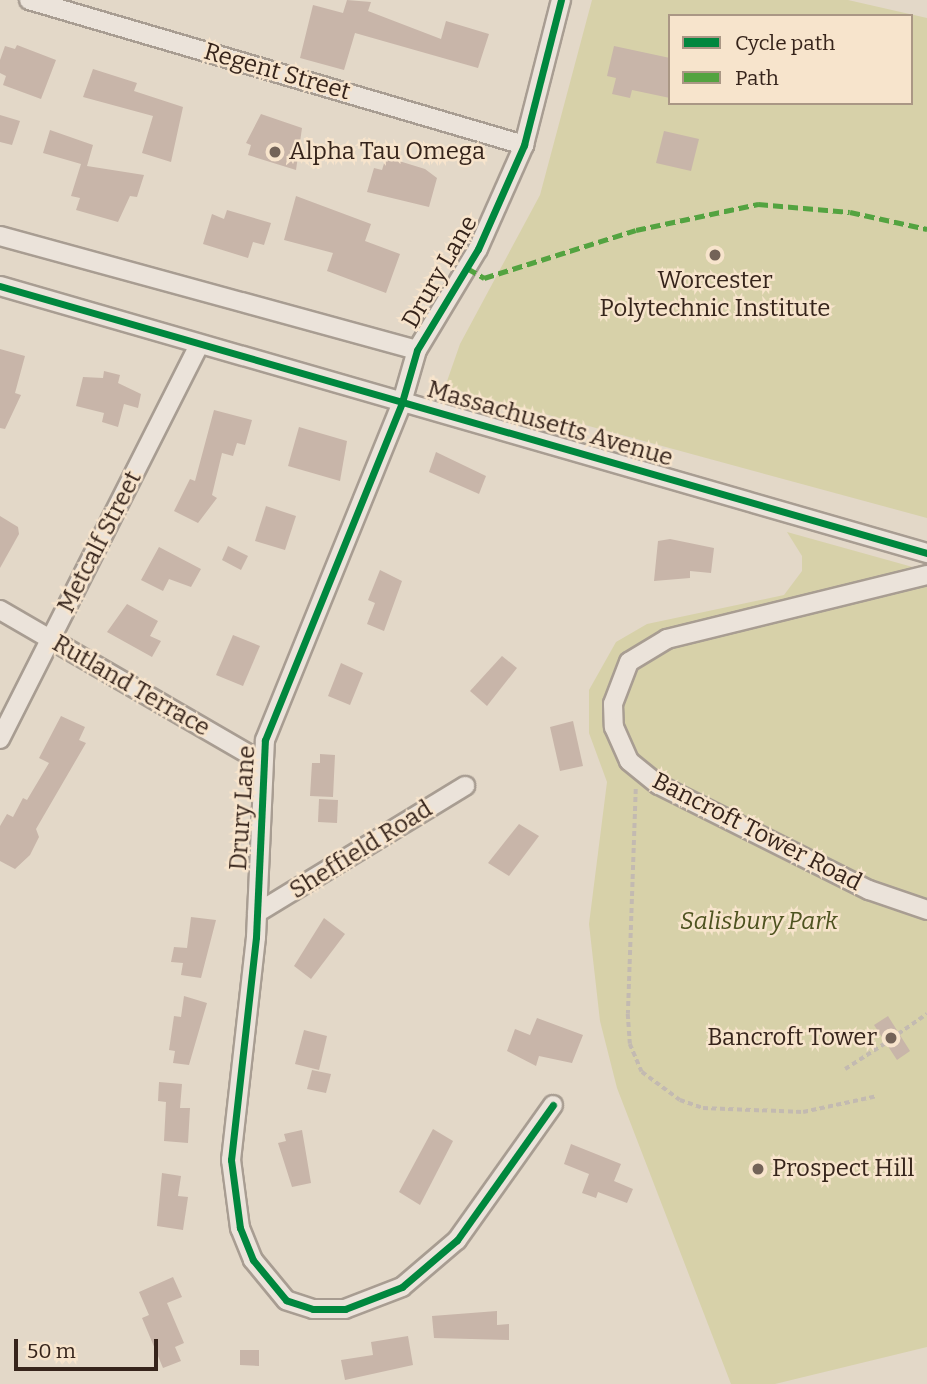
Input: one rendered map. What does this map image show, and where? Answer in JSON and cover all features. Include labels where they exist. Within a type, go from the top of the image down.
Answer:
[{"type":"street","name":"Regent Street","points":[[30,0],[524,145]]},
{"type":"street","name":"Drury Lane","points":[[553,1105],[457,1240],[422,1274],[380,1298],[345,1309],[313,1310],[286,1300],[262,1275],[246,1245],[230,1160],[257,914],[262,762],[270,726],[402,402],[417,351],[478,249],[524,145],[561,0]]},
{"type":"street","name":"Massachusetts Avenue","points":[[0,236],[417,351]]},
{"type":"street","name":"Massachusetts Avenue","points":[[0,286],[927,553]]},
{"type":"street","name":"Metcalf Street","points":[[0,739],[199,345]]},
{"type":"street","name":"Bancroft Tower Road","points":[[927,575],[687,632],[649,649],[629,662],[613,704],[614,727],[629,761],[643,774],[858,885],[927,910]]},
{"type":"street","name":"Rutland Terrace","points":[[0,610],[262,762]]},
{"type":"street","name":"Sheffield Road","points":[[257,914],[465,786]]},
{"type":"path","points":[[643,774],[635,792],[628,1014],[630,1044],[642,1072],[680,1100],[703,1108],[803,1112],[877,1096]]},
{"type":"path","points":[[898,1034],[927,1014]]},
{"type":"path","points":[[845,1069],[887,1042]]},
{"type":"green space","name":"Worcester Polytechnic Institute","points":[[592,0],[848,0],[909,14],[668,14],[668,105],[913,105],[913,15],[927,18],[927,518],[445,387],[460,344],[540,195]]},
{"type":"green space","name":"Salisbury Park","points":[[787,532],[927,571],[927,1347],[775,1384],[731,1384],[617,1088],[600,1021],[589,924],[607,782],[589,733],[589,690],[616,642],[647,624],[784,595],[802,571],[802,556]]},
{"type":"building","points":[[347,0],[371,2],[368,11],[441,39],[446,21],[489,34],[478,68],[355,33],[344,70],[300,58],[313,5],[343,13]]},
{"type":"building","points":[[17,45],[56,60],[41,99],[3,85],[6,76],[0,73],[0,60],[5,46],[15,49]]},
{"type":"building","points":[[614,46],[668,58],[668,98],[632,90],[630,98],[612,94],[616,78],[607,76]]},
{"type":"building","points":[[93,69],[137,83],[134,91],[183,107],[171,162],[142,153],[153,116],[83,97]]},
{"type":"building","name":"Alpha Tau Omega","points":[[261,114],[302,128],[296,170],[248,155],[251,145],[246,143]]},
{"type":"building","points":[[0,115],[20,121],[12,145],[0,142]]},
{"type":"building","points":[[50,130],[93,145],[87,166],[144,175],[137,197],[130,196],[118,222],[76,210],[80,198],[71,196],[81,164],[43,153]]},
{"type":"building","points":[[664,131],[699,139],[691,171],[656,163]]},
{"type":"building","points":[[386,157],[425,169],[437,178],[429,207],[367,192],[374,168],[382,170]]},
{"type":"building","points":[[296,196],[371,224],[365,241],[400,254],[386,293],[327,271],[333,253],[284,240]]},
{"type":"building","points":[[227,210],[271,223],[264,245],[253,242],[248,258],[203,244],[212,214],[224,219]]},
{"type":"building","points":[[0,349],[25,356],[15,393],[21,395],[5,429],[0,428]]},
{"type":"building","points":[[104,371],[120,375],[118,383],[141,394],[138,408],[124,404],[118,427],[102,422],[104,413],[76,406],[83,377],[103,378]]},
{"type":"building","points":[[214,410],[252,420],[245,445],[237,443],[233,456],[222,453],[212,495],[217,498],[198,523],[174,511],[190,479],[195,481]]},
{"type":"building","points":[[299,427],[347,441],[340,481],[288,466]]},
{"type":"building","points":[[436,452],[486,476],[479,494],[429,472]]},
{"type":"building","points":[[266,506],[296,516],[285,550],[255,541]]},
{"type":"building","points":[[0,516],[18,527],[19,534],[0,568]]},
{"type":"building","points":[[670,539],[714,548],[711,573],[690,571],[690,578],[654,581],[658,541]]},
{"type":"building","points":[[228,546],[248,556],[241,570],[222,560]]},
{"type":"building","points":[[159,547],[201,569],[191,587],[169,579],[163,591],[141,580]]},
{"type":"building","points":[[380,570],[402,581],[384,631],[367,624],[375,603],[368,600]]},
{"type":"building","points":[[127,604],[158,621],[150,636],[161,641],[152,657],[107,632]]},
{"type":"building","points":[[233,635],[260,646],[243,686],[216,675]]},
{"type":"building","points":[[502,656],[517,668],[487,706],[470,691]]},
{"type":"building","points":[[341,663],[363,673],[350,705],[328,696]]},
{"type":"building","points":[[61,716],[85,727],[79,740],[86,743],[36,829],[39,837],[30,855],[15,869],[0,861],[0,826],[7,814],[13,817],[23,798],[27,800],[49,763],[39,758]]},
{"type":"building","points":[[573,721],[583,766],[560,771],[550,727]]},
{"type":"building","points":[[320,754],[335,755],[333,797],[310,796],[312,763],[320,763]]},
{"type":"building","points":[[319,799],[338,800],[337,823],[318,822]]},
{"type":"building","points":[[519,824],[539,836],[509,876],[488,863]]},
{"type":"building","points":[[191,917],[216,920],[201,978],[181,975],[183,963],[171,962],[174,947],[187,948]]},
{"type":"building","points":[[324,918],[345,934],[311,979],[294,966]]},
{"type":"building","points":[[184,996],[207,1003],[189,1065],[173,1063],[175,1051],[169,1050],[174,1016],[181,1017]]},
{"type":"building","name":"Bancroft Tower","points":[[888,1016],[910,1051],[897,1060],[874,1025]]},
{"type":"building","points":[[537,1018],[583,1035],[572,1063],[539,1056],[536,1066],[507,1051],[515,1029],[530,1035]]},
{"type":"building","points":[[304,1030],[327,1036],[319,1070],[295,1064]]},
{"type":"building","points":[[312,1070],[331,1074],[326,1093],[307,1089]]},
{"type":"building","points":[[159,1082],[182,1084],[180,1108],[190,1108],[188,1143],[164,1141],[166,1102],[158,1101]]},
{"type":"building","points":[[433,1129],[453,1141],[420,1205],[399,1192]]},
{"type":"building","points":[[302,1130],[311,1183],[292,1187],[278,1143],[286,1141],[284,1134]]},
{"type":"building","points":[[571,1144],[621,1164],[614,1181],[633,1189],[627,1203],[598,1192],[596,1198],[582,1193],[589,1174],[564,1164]]},
{"type":"building","points":[[162,1173],[181,1176],[178,1196],[188,1197],[183,1230],[157,1226]]},
{"type":"building","points":[[173,1277],[182,1297],[167,1303],[184,1343],[175,1347],[181,1361],[163,1368],[142,1318],[149,1315],[139,1292]]},
{"type":"building","points":[[497,1311],[497,1325],[509,1324],[509,1340],[434,1338],[432,1316]]},
{"type":"building","points":[[408,1336],[413,1365],[345,1380],[341,1360],[373,1355],[371,1342]]},
{"type":"building","points":[[240,1350],[259,1350],[259,1366],[240,1365]]},
{"type":"marked path","points":[[467,268],[484,278],[636,230],[758,204],[850,212],[927,229]]},
{"type":"cycle path","points":[[553,1105],[457,1240],[402,1287],[345,1309],[313,1309],[286,1300],[253,1260],[240,1228],[231,1160],[256,937],[265,740],[402,402],[417,350],[478,249],[524,145],[561,0]]},
{"type":"cycle path","points":[[0,286],[927,553]]},
{"type":"place","name":"Alpha Tau Omega","points":[[275,152]]},
{"type":"place","name":"Worcester Polytechnic Institute","points":[[715,255]]},
{"type":"place","name":"Bancroft Tower","points":[[891,1038]]},
{"type":"place","name":"Prospect Hill","points":[[758,1169]]}]
